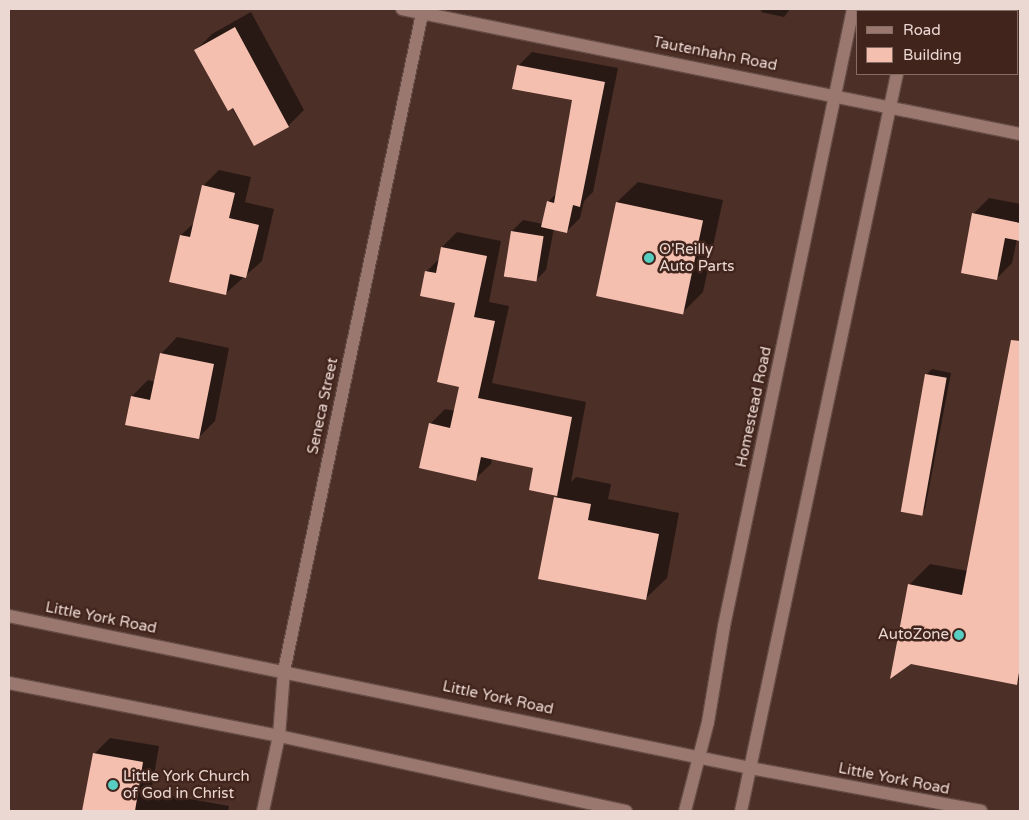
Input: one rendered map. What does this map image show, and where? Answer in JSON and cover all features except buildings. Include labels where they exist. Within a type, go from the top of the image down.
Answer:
[{"type":"main road","name":"Tautenhahn Road","points":[[402,9],[423,11],[1020,134]]},
{"type":"main road","name":"Homestead Road","points":[[685,811],[700,757],[853,9]]},
{"type":"main road","name":"Seneca Street","points":[[263,811],[279,736],[284,670],[423,11]]},
{"type":"main road","points":[[741,811],[897,75]]},
{"type":"main road","name":"Little York Road","points":[[9,616],[284,670],[750,768],[981,811]]},
{"type":"main road","points":[[9,684],[279,736],[626,811]]},
{"type":"place","name":"O'Reilly Auto Parts","points":[[649,258]]},
{"type":"place","name":"AutoZone","points":[[959,635]]},
{"type":"place","name":"Little York Church of God in Christ","points":[[113,785]]}]
